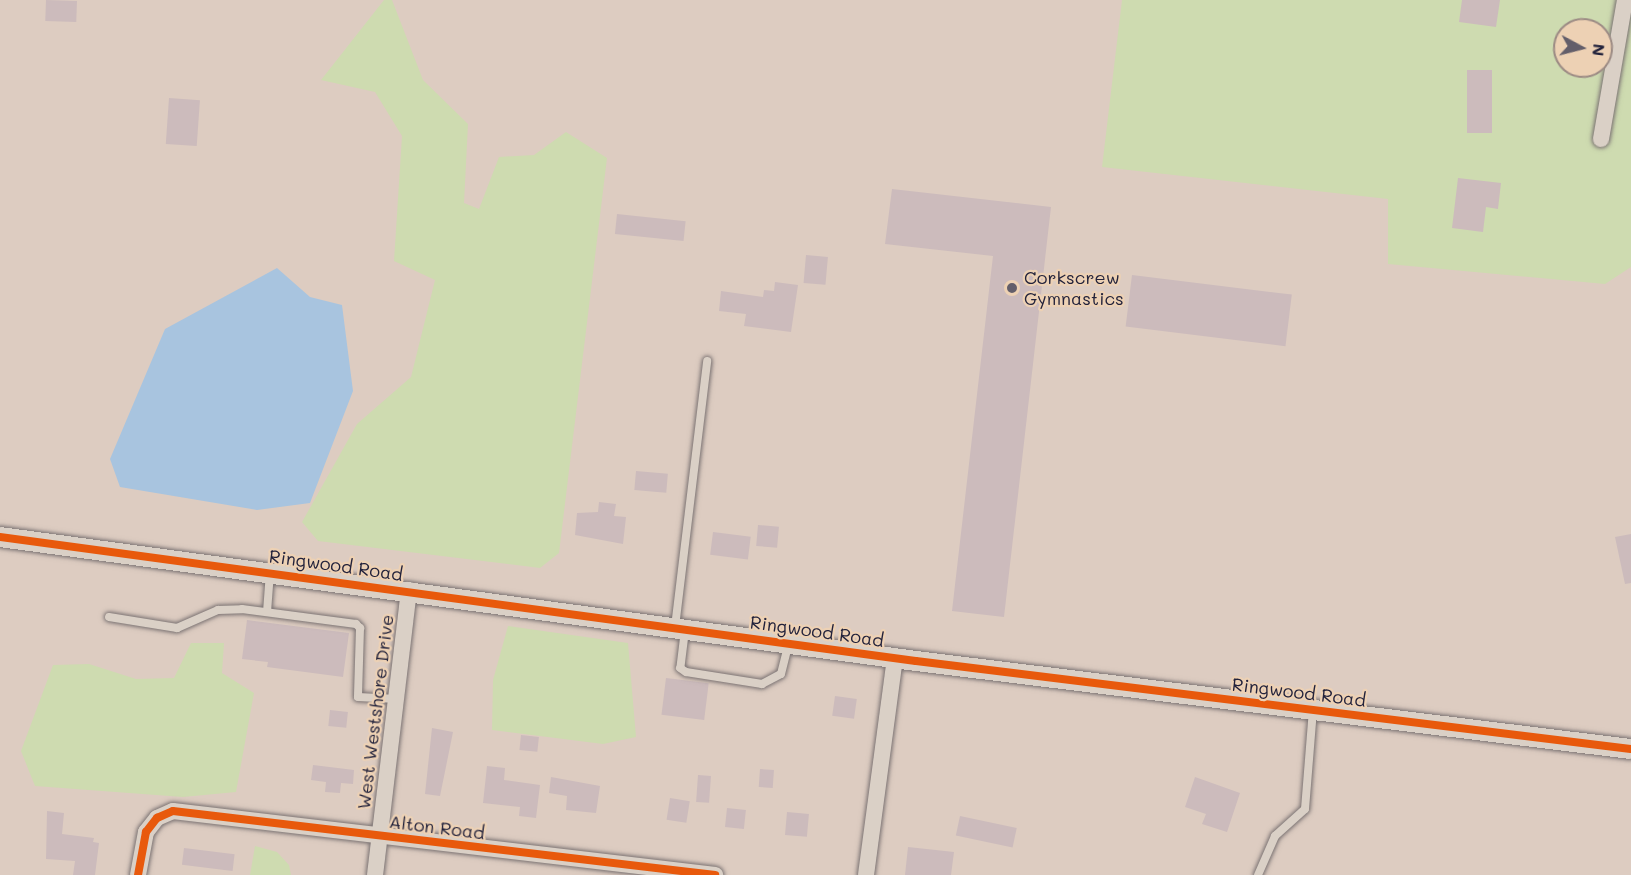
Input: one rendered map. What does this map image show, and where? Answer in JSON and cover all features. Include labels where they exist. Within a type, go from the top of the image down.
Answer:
[{"type":"street","points":[[1601,139],[1625,0]]},
{"type":"street","name":"Ringwood Road","points":[[0,537],[409,590],[895,657],[1631,749]]},
{"type":"street","name":"West Westshore Drive","points":[[375,875],[409,590]]},
{"type":"street","points":[[866,875],[895,657]]},
{"type":"street","name":"Alton Road","points":[[138,875],[146,832],[157,818],[173,811],[380,835],[612,869],[715,875]]},
{"type":"lane","points":[[707,361],[680,627],[681,668],[686,672],[762,684],[781,674],[790,643]]},
{"type":"lane","points":[[267,612],[270,572]]},
{"type":"lane","points":[[109,617],[177,628],[218,610],[267,612],[356,624],[360,628],[358,697],[397,699]]},
{"type":"lane","points":[[1258,875],[1275,836],[1305,809],[1314,709]]},
{"type":"green space","points":[[384,0],[392,0],[423,80],[468,124],[464,203],[479,209],[499,157],[534,155],[566,132],[607,158],[559,553],[540,568],[318,541],[302,522],[357,424],[411,377],[435,280],[394,261],[402,136],[375,92],[321,80]]},
{"type":"green space","points":[[1122,0],[1631,0],[1631,267],[1605,284],[1388,264],[1388,199],[1102,167]]},
{"type":"green space","points":[[508,626],[628,643],[636,737],[603,744],[492,730],[493,680]]},
{"type":"green space","points":[[191,643],[224,643],[222,673],[254,693],[236,792],[183,797],[35,786],[21,751],[53,665],[89,664],[136,679],[174,678]]},
{"type":"green space","points":[[255,846],[277,852],[289,865],[291,875],[250,875]]},
{"type":"water","points":[[277,268],[310,297],[342,305],[353,391],[310,503],[257,510],[120,487],[110,459],[165,329]]},
{"type":"building","points":[[46,0],[77,1],[76,22],[45,21]]},
{"type":"building","points":[[1462,0],[1500,0],[1496,27],[1459,22]]},
{"type":"building","points":[[1467,70],[1492,70],[1492,133],[1467,133]]},
{"type":"building","points":[[169,98],[200,100],[197,146],[166,144]]},
{"type":"building","points":[[1458,178],[1501,183],[1498,209],[1486,207],[1483,232],[1452,228]]},
{"type":"building","points":[[892,189],[1051,207],[1004,617],[952,611],[993,256],[885,244]]},
{"type":"building","points":[[617,214],[686,221],[684,241],[615,234]]},
{"type":"building","points":[[806,255],[828,257],[825,285],[804,283]]},
{"type":"building","points":[[1132,275],[1292,295],[1285,346],[1126,327]]},
{"type":"building","points":[[775,282],[798,285],[791,332],[744,326],[746,314],[719,311],[721,291],[763,297],[764,290],[774,291]]},
{"type":"building","points":[[636,471],[668,474],[666,493],[634,490]]},
{"type":"building","points":[[599,502],[616,504],[614,516],[626,517],[623,544],[575,535],[577,513],[598,512]]},
{"type":"building","points":[[758,525],[779,527],[777,548],[756,546]]},
{"type":"building","points":[[713,532],[751,537],[748,559],[710,555]]},
{"type":"building","points":[[1631,534],[1631,583],[1625,584],[1615,537]]},
{"type":"building","points":[[247,620],[349,633],[343,677],[267,667],[268,662],[242,659]]},
{"type":"building","points":[[666,678],[709,683],[704,720],[661,715]]},
{"type":"building","points":[[835,696],[857,699],[854,719],[832,716]]},
{"type":"building","points":[[330,710],[348,712],[346,728],[328,726]]},
{"type":"building","points":[[432,728],[453,732],[440,796],[425,794]]},
{"type":"building","points":[[521,735],[539,737],[537,752],[519,750]]},
{"type":"building","points":[[313,765],[354,770],[353,784],[341,783],[340,793],[325,792],[326,782],[311,780]]},
{"type":"building","points":[[487,766],[505,768],[504,780],[540,785],[536,818],[519,816],[520,807],[483,803]]},
{"type":"building","points":[[760,769],[774,770],[773,788],[759,787]]},
{"type":"building","points":[[698,775],[711,776],[709,803],[696,802]]},
{"type":"building","points":[[551,777],[600,786],[596,813],[566,810],[567,796],[549,793]]},
{"type":"building","points":[[1195,777],[1240,793],[1227,832],[1202,824],[1206,814],[1185,807]]},
{"type":"building","points":[[670,798],[690,801],[686,823],[667,820]]},
{"type":"building","points":[[727,808],[746,810],[744,829],[725,827]]},
{"type":"building","points":[[47,811],[64,813],[62,834],[94,838],[93,842],[99,843],[95,875],[73,875],[75,861],[46,859]]},
{"type":"building","points":[[787,812],[809,814],[807,837],[785,835]]},
{"type":"building","points":[[960,816],[1017,828],[1013,848],[956,836]]},
{"type":"building","points":[[908,847],[954,852],[951,875],[905,875]]},
{"type":"building","points":[[184,848],[235,854],[233,871],[182,865]]},
{"type":"cycle path","points":[[0,537],[916,661],[1631,749]]},
{"type":"cycle path","points":[[138,875],[146,832],[157,818],[173,811],[715,875]]},
{"type":"place","name":"Corkscrew Gymnastics","points":[[1012,288]]}]
